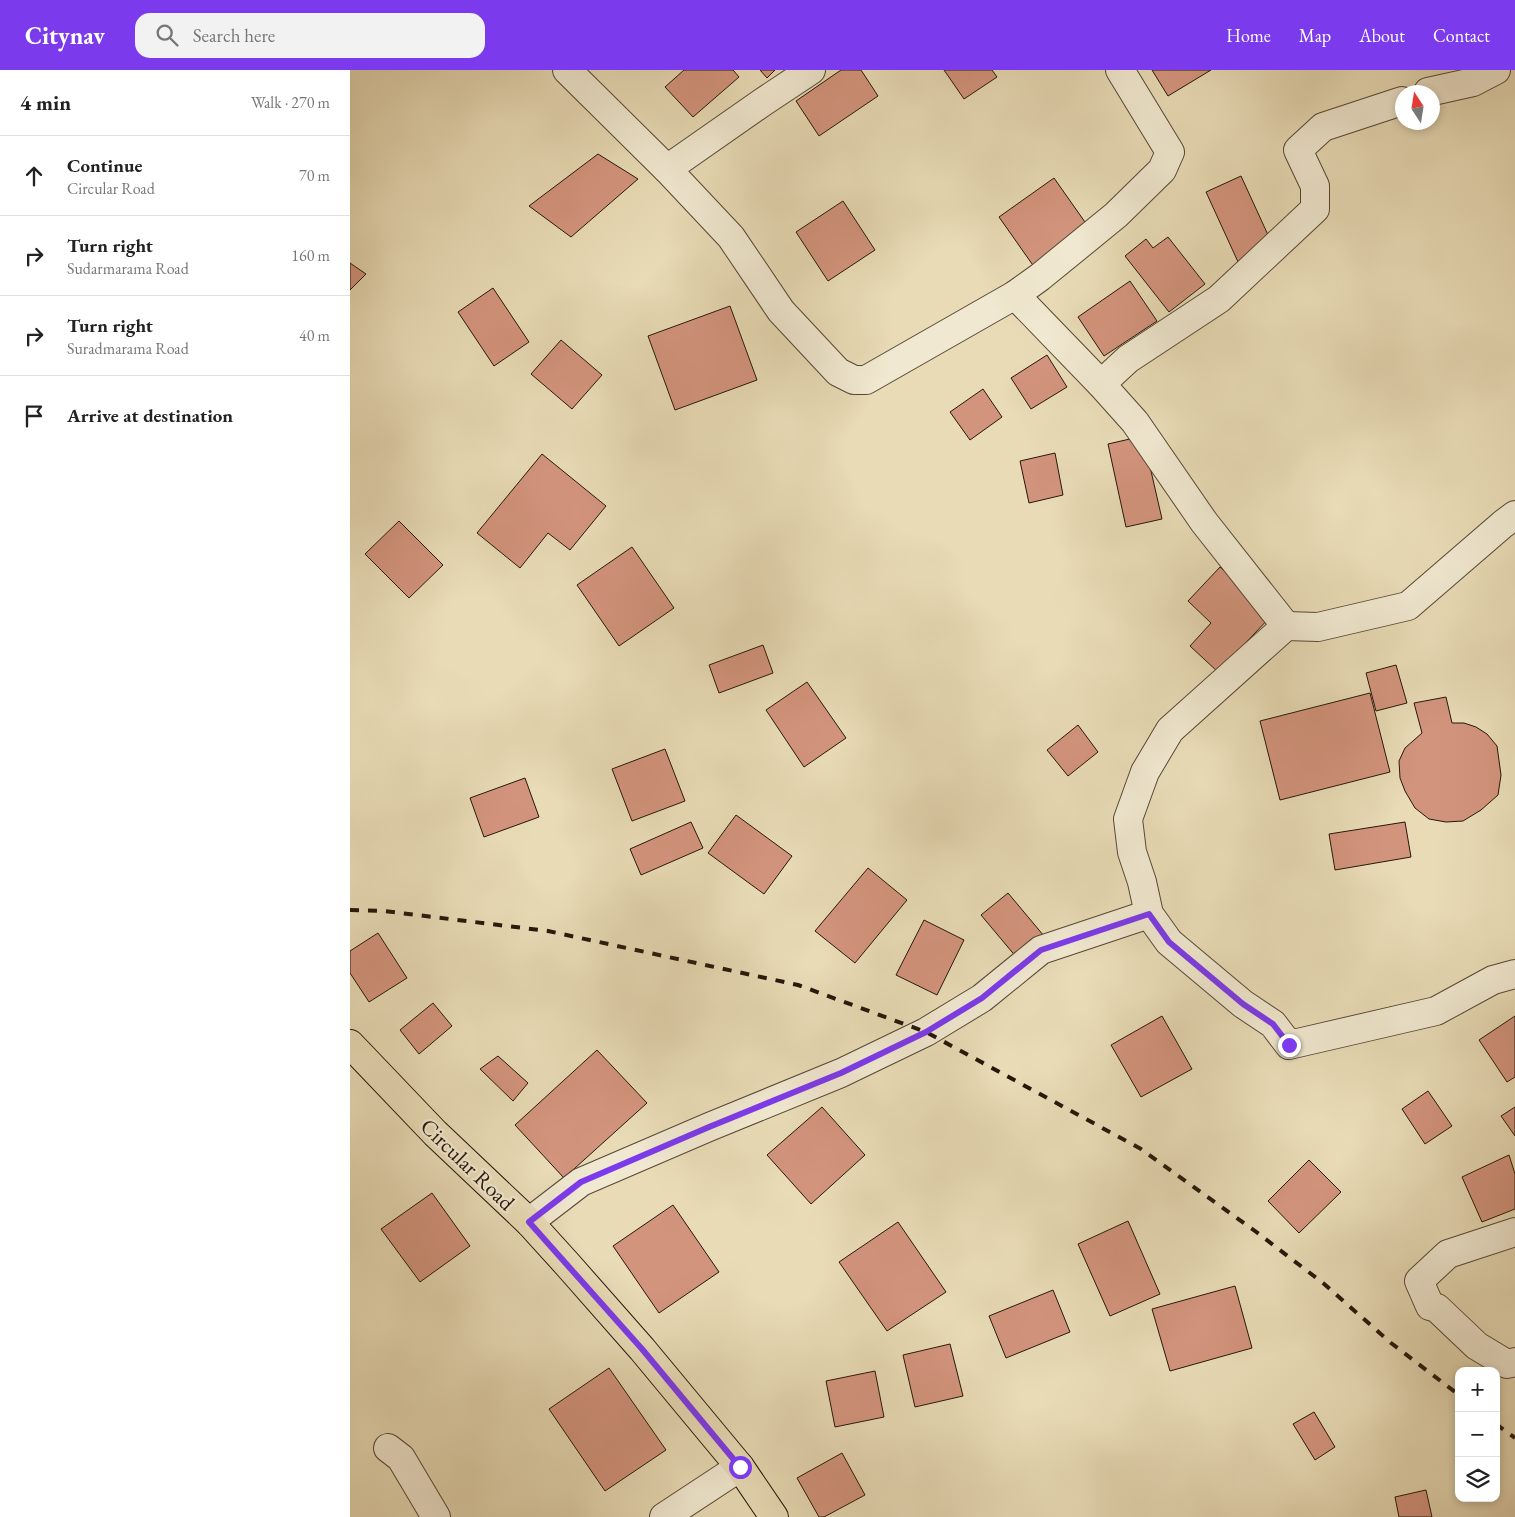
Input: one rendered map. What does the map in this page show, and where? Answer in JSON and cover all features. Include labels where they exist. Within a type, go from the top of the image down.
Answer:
[{"type":"main road","name":"Circular Road","points":[[350,1044],[435,1133],[529,1222],[642,1349],[740,1467],[774,1517]]},
{"type":"street","points":[[567,70],[667,169],[731,237],[781,311],[838,372],[854,380],[866,380],[1015,295],[1116,215],[1162,170],[1170,152],[1120,70]]},
{"type":"street","points":[[667,169],[812,70]]},
{"type":"street","points":[[1440,89],[1473,82],[1496,70]]},
{"type":"street","points":[[1101,384],[1128,359],[1219,299],[1315,210],[1315,186],[1298,150],[1323,128],[1395,103]]},
{"type":"street","points":[[1015,295],[1135,422],[1204,522],[1286,626]]},
{"type":"street","points":[[1515,515],[1408,606],[1318,627],[1286,626],[1170,730],[1145,772],[1128,819],[1132,852],[1142,882],[1149,914],[1169,942],[1243,1004],[1273,1024],[1289,1045],[1436,1011],[1494,980],[1515,974]]},
{"type":"street","points":[[529,1222],[581,1182],[841,1073],[926,1032],[982,998],[1041,950],[1149,914]]},
{"type":"street","points":[[1515,1232],[1448,1254],[1419,1281],[1430,1306],[1437,1308],[1477,1346],[1507,1364],[1515,1362]]},
{"type":"street","points":[[388,1448],[400,1458],[436,1517]]},
{"type":"street","points":[[664,1517],[740,1467]]},
{"type":"building","points":[[684,70],[733,70],[739,77],[693,117],[665,87]]},
{"type":"building","points":[[760,70],[775,70],[767,78]]},
{"type":"building","points":[[841,70],[861,70],[878,96],[819,136],[796,101]]},
{"type":"building","points":[[944,70],[992,70],[997,77],[964,99]]},
{"type":"building","points":[[1152,70],[1211,70],[1168,96]]},
{"type":"building","points":[[598,154],[638,179],[571,237],[529,206]]},
{"type":"building","points":[[1241,176],[1274,248],[1239,264],[1206,192]]},
{"type":"building","points":[[1054,178],[1092,232],[1037,271],[999,217]]},
{"type":"building","points":[[843,201],[875,250],[828,281],[796,232]]},
{"type":"building","points":[[1168,237],[1205,284],[1169,312],[1125,256],[1146,239],[1153,248]]},
{"type":"building","points":[[350,263],[366,274],[350,290]]},
{"type":"building","points":[[1130,281],[1157,321],[1104,356],[1078,317]]},
{"type":"building","points":[[493,288],[529,342],[494,366],[458,312]]},
{"type":"building","points":[[730,306],[757,380],[675,410],[648,336]]},
{"type":"building","points":[[561,340],[602,375],[572,409],[531,374]]},
{"type":"building","points":[[1047,355],[1067,387],[1031,409],[1011,378]]},
{"type":"building","points":[[983,389],[1002,417],[970,440],[950,412]]},
{"type":"building","points":[[1143,436],[1162,519],[1126,527],[1108,444]]},
{"type":"building","points":[[1055,453],[1063,495],[1029,503],[1020,461]]},
{"type":"building","points":[[542,454],[606,506],[570,550],[548,533],[520,568],[477,533]]},
{"type":"building","points":[[399,521],[443,565],[409,598],[365,554]]},
{"type":"building","points":[[632,547],[674,608],[619,646],[577,585]]},
{"type":"building","points":[[1220,567],[1272,615],[1218,672],[1190,646],[1211,623],[1188,601]]},
{"type":"building","points":[[763,645],[773,673],[719,693],[709,665]]},
{"type":"building","points":[[1396,665],[1407,703],[1376,711],[1366,673]]},
{"type":"building","points":[[807,682],[846,738],[804,767],[766,710]]},
{"type":"building","points":[[1370,693],[1390,772],[1280,800],[1260,721]]},
{"type":"building","points":[[1446,697],[1452,723],[1464,723],[1476,727],[1487,734],[1497,746],[1501,775],[1498,795],[1481,810],[1463,821],[1446,822],[1429,819],[1415,808],[1400,778],[1399,761],[1405,748],[1422,733],[1414,703]]},
{"type":"building","points":[[1078,725],[1098,752],[1068,776],[1047,750]]},
{"type":"building","points":[[665,749],[685,801],[632,821],[612,769]]},
{"type":"building","points":[[525,778],[539,817],[484,837],[470,798]]},
{"type":"building","points":[[736,815],[792,856],[764,894],[708,853]]},
{"type":"building","points":[[691,822],[703,848],[641,875],[630,849]]},
{"type":"building","points":[[1405,822],[1411,857],[1335,870],[1329,834]]},
{"type":"building","points":[[868,868],[907,900],[855,963],[815,931]]},
{"type":"building","points":[[1008,893],[1044,936],[1017,958],[981,915]]},
{"type":"building","points":[[924,920],[964,940],[937,995],[896,975]]},
{"type":"building","points":[[378,933],[407,978],[369,1002],[350,973],[350,951]]},
{"type":"building","points":[[433,1003],[452,1026],[419,1054],[400,1030]]},
{"type":"building","points":[[1162,1016],[1192,1069],[1141,1097],[1111,1045]]},
{"type":"building","points":[[1515,1016],[1515,1077],[1507,1082],[1479,1040]]},
{"type":"building","points":[[597,1050],[647,1103],[564,1178],[515,1125]]},
{"type":"building","points":[[498,1056],[528,1083],[513,1101],[480,1069]]},
{"type":"building","points":[[1428,1091],[1452,1126],[1425,1144],[1402,1109]]},
{"type":"building","points":[[822,1107],[865,1155],[811,1204],[767,1155]]},
{"type":"building","points":[[1515,1107],[1515,1136],[1501,1116]]},
{"type":"building","points":[[1509,1155],[1515,1174],[1515,1209],[1482,1222],[1462,1177]]},
{"type":"building","points":[[1309,1160],[1341,1192],[1299,1233],[1268,1201]]},
{"type":"building","points":[[432,1193],[470,1246],[420,1282],[381,1229]]},
{"type":"building","points":[[673,1205],[719,1272],[659,1313],[613,1246]]},
{"type":"building","points":[[1128,1221],[1160,1294],[1110,1316],[1078,1244]]},
{"type":"building","points":[[898,1222],[946,1292],[887,1331],[839,1262]]},
{"type":"building","points":[[1235,1286],[1252,1348],[1170,1371],[1152,1309]]},
{"type":"building","points":[[1053,1290],[1070,1332],[1006,1358],[989,1316]]},
{"type":"building","points":[[950,1344],[963,1396],[915,1407],[903,1355]]},
{"type":"building","points":[[609,1368],[666,1450],[605,1491],[549,1409]]},
{"type":"building","points":[[875,1371],[884,1417],[835,1427],[826,1381]]},
{"type":"building","points":[[1314,1412],[1335,1447],[1315,1460],[1293,1424]]},
{"type":"building","points":[[842,1453],[865,1495],[824,1517],[819,1517],[797,1478]]},
{"type":"building","points":[[1426,1490],[1432,1517],[1399,1517],[1395,1497]]},
{"type":"railway","points":[[350,910],[384,911],[548,931],[798,985],[926,1032],[1141,1149],[1255,1231],[1323,1283],[1391,1343],[1455,1392]]},
{"type":"railway","points":[[1500,1427],[1515,1438]]},
{"type":"route","points":[[740,1467],[642,1349],[529,1222],[581,1182],[841,1073],[926,1032],[982,998],[1041,950],[1149,914],[1169,942],[1243,1004],[1273,1024],[1289,1045]]}]
